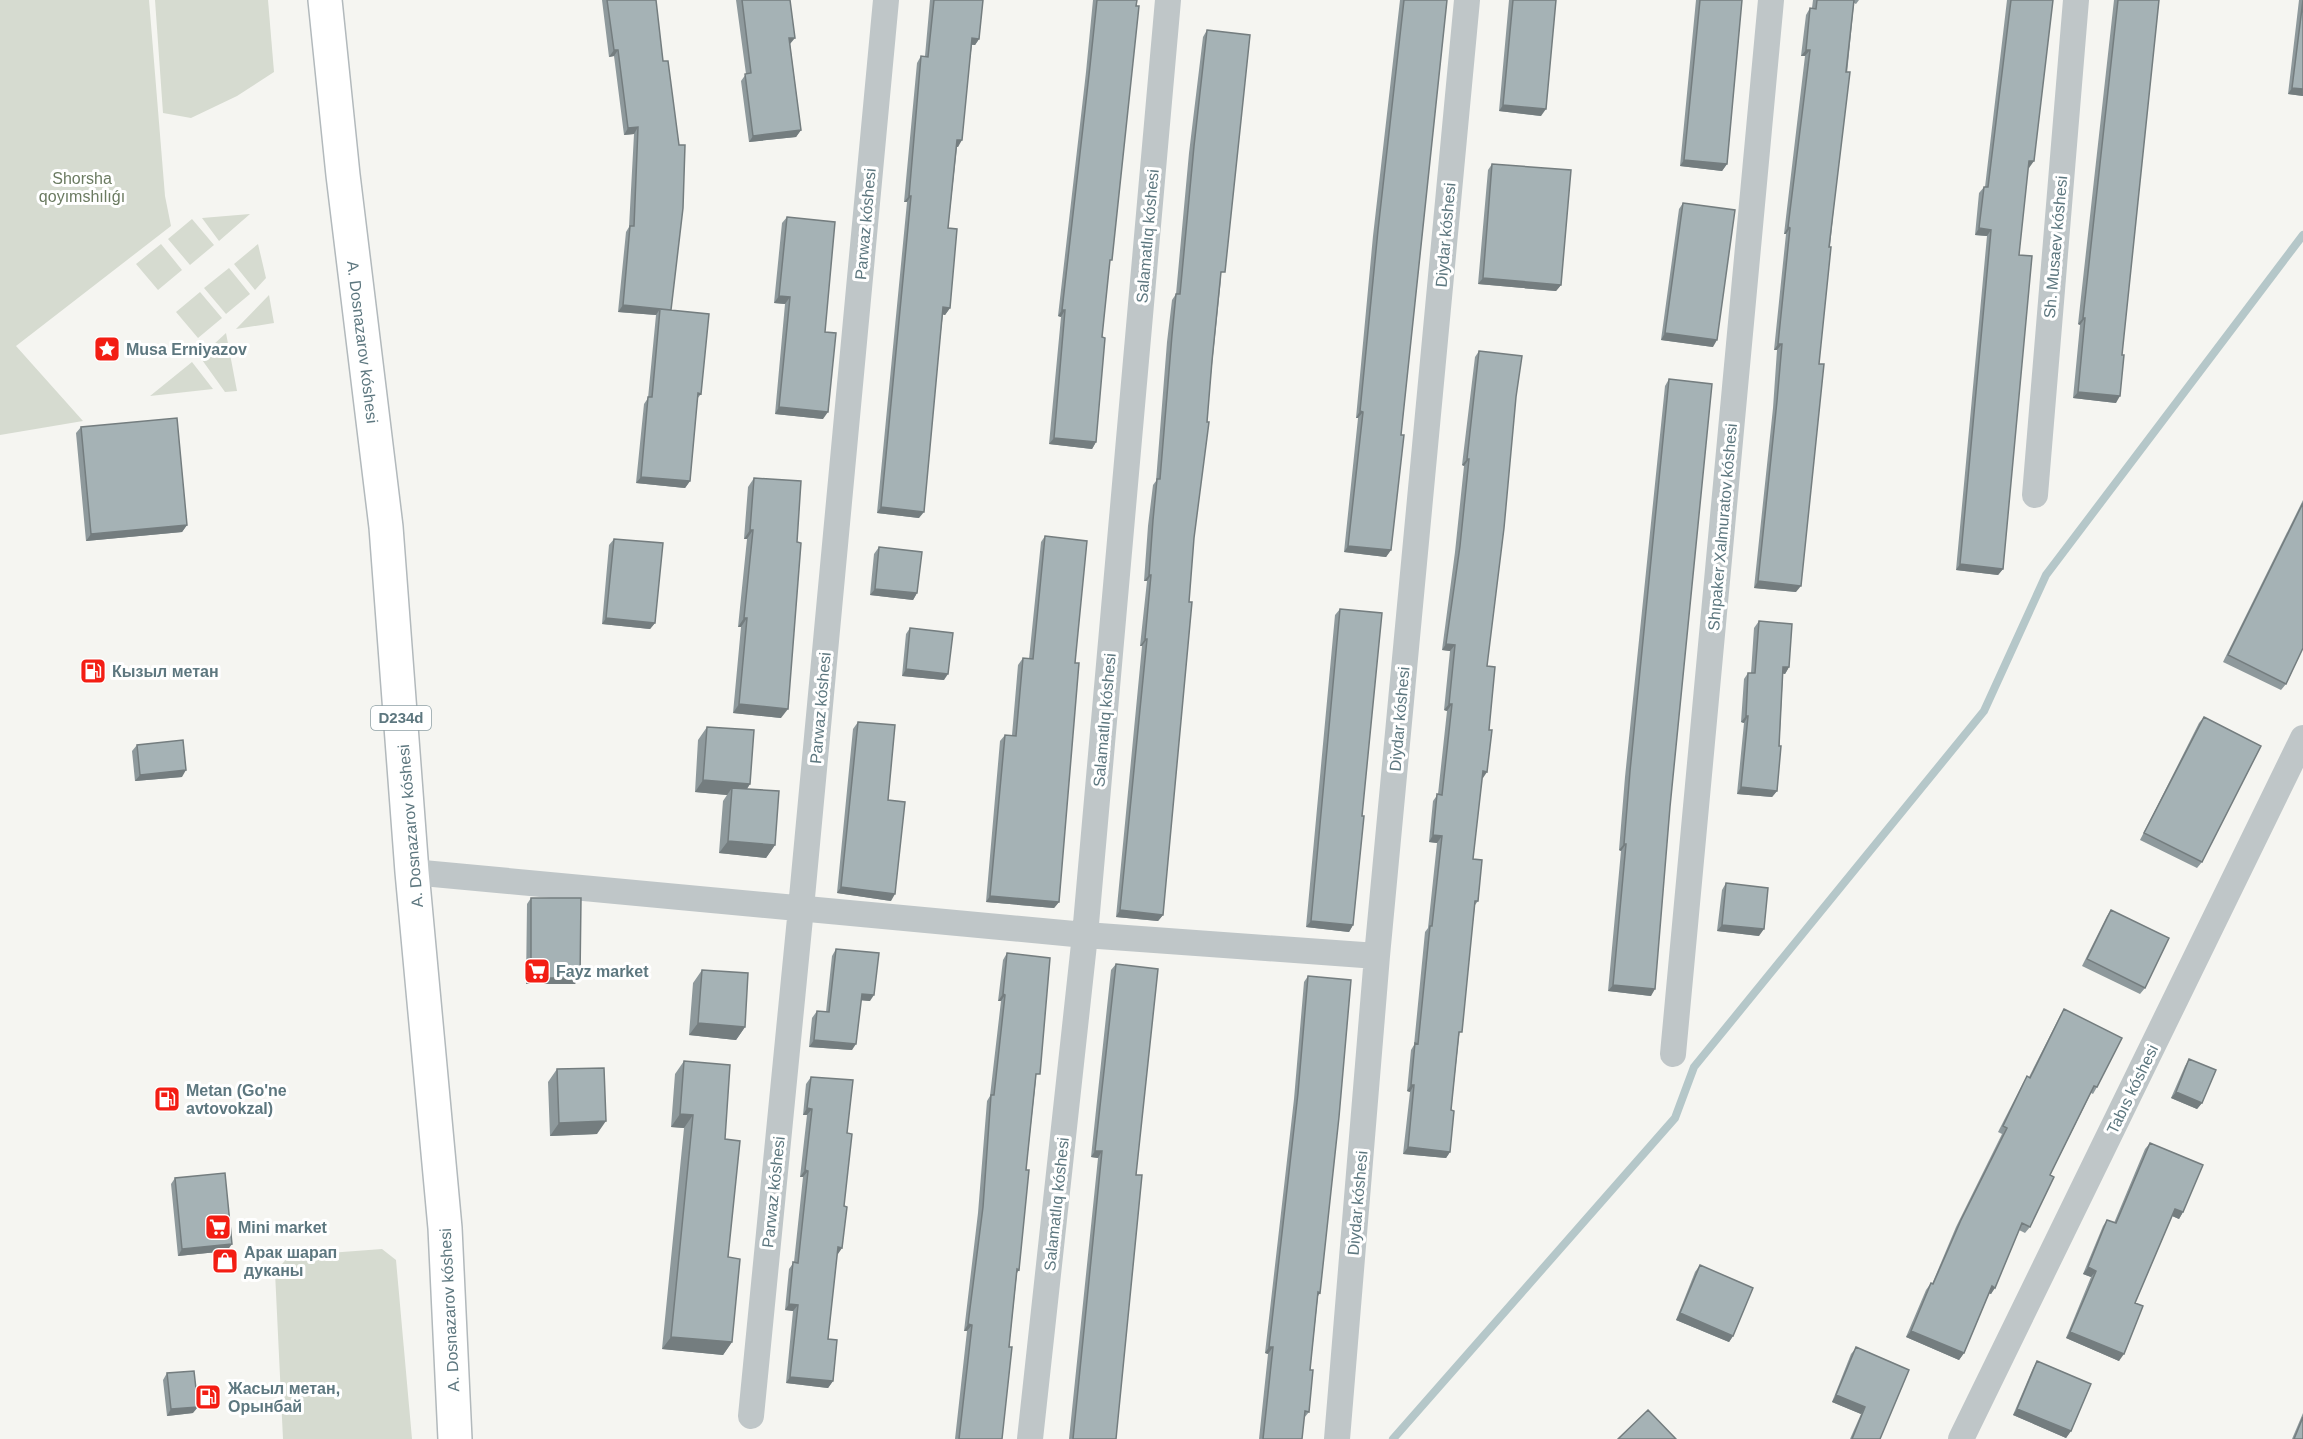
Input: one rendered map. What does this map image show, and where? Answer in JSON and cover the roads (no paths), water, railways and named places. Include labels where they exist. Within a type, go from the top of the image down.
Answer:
[{"type":"main road","name":"A. Dosnazarov kóshesi","points":[[325,0],[344,187],[386,527],[412,872],[445,1228],[455,1439]]},
{"type":"street","name":"Parwaz kóshesi","points":[[751,1416],[886,0]]},
{"type":"street","name":"Salamatlıq kóshesi","points":[[1030,1439],[1085,935],[1168,0]]},
{"type":"street","name":"Diydar kóshesi","points":[[1337,1439],[1377,956],[1467,0]]},
{"type":"street","name":"Shıpaker Xalmuratov kóshesi","points":[[1673,1054],[1771,0]]},
{"type":"street","name":"Sh. Musaev kóshesi","points":[[2035,495],[2076,0]]},
{"type":"street","name":"Tabıs kóshesi","points":[[1961,1439],[2303,738]]},
{"type":"street","points":[[412,872],[1085,935],[1377,956]]},
{"type":"waterway","points":[[1393,1439],[1675,1118],[1694,1067],[1984,711],[2046,575],[2303,235]]},
{"type":"place","name":"Musa Erniyazov","points":[[107,349]]},
{"type":"place","name":"Кызыл метан","points":[[93,671]]},
{"type":"place","name":"Fayz market","points":[[537,971]]},
{"type":"place","name":"Metan (Go'ne avtovokzal)","points":[[167,1099]]},
{"type":"place","name":"Mini market","points":[[218,1227]]},
{"type":"place","name":"Арак шарап дуканы","points":[[225,1261]]},
{"type":"place","name":"Жасыл метан, Орынбай","points":[[208,1397]]},
{"type":"park label","name":"Shorsha qoyımshılıǵı","points":[[82,187]]}]
